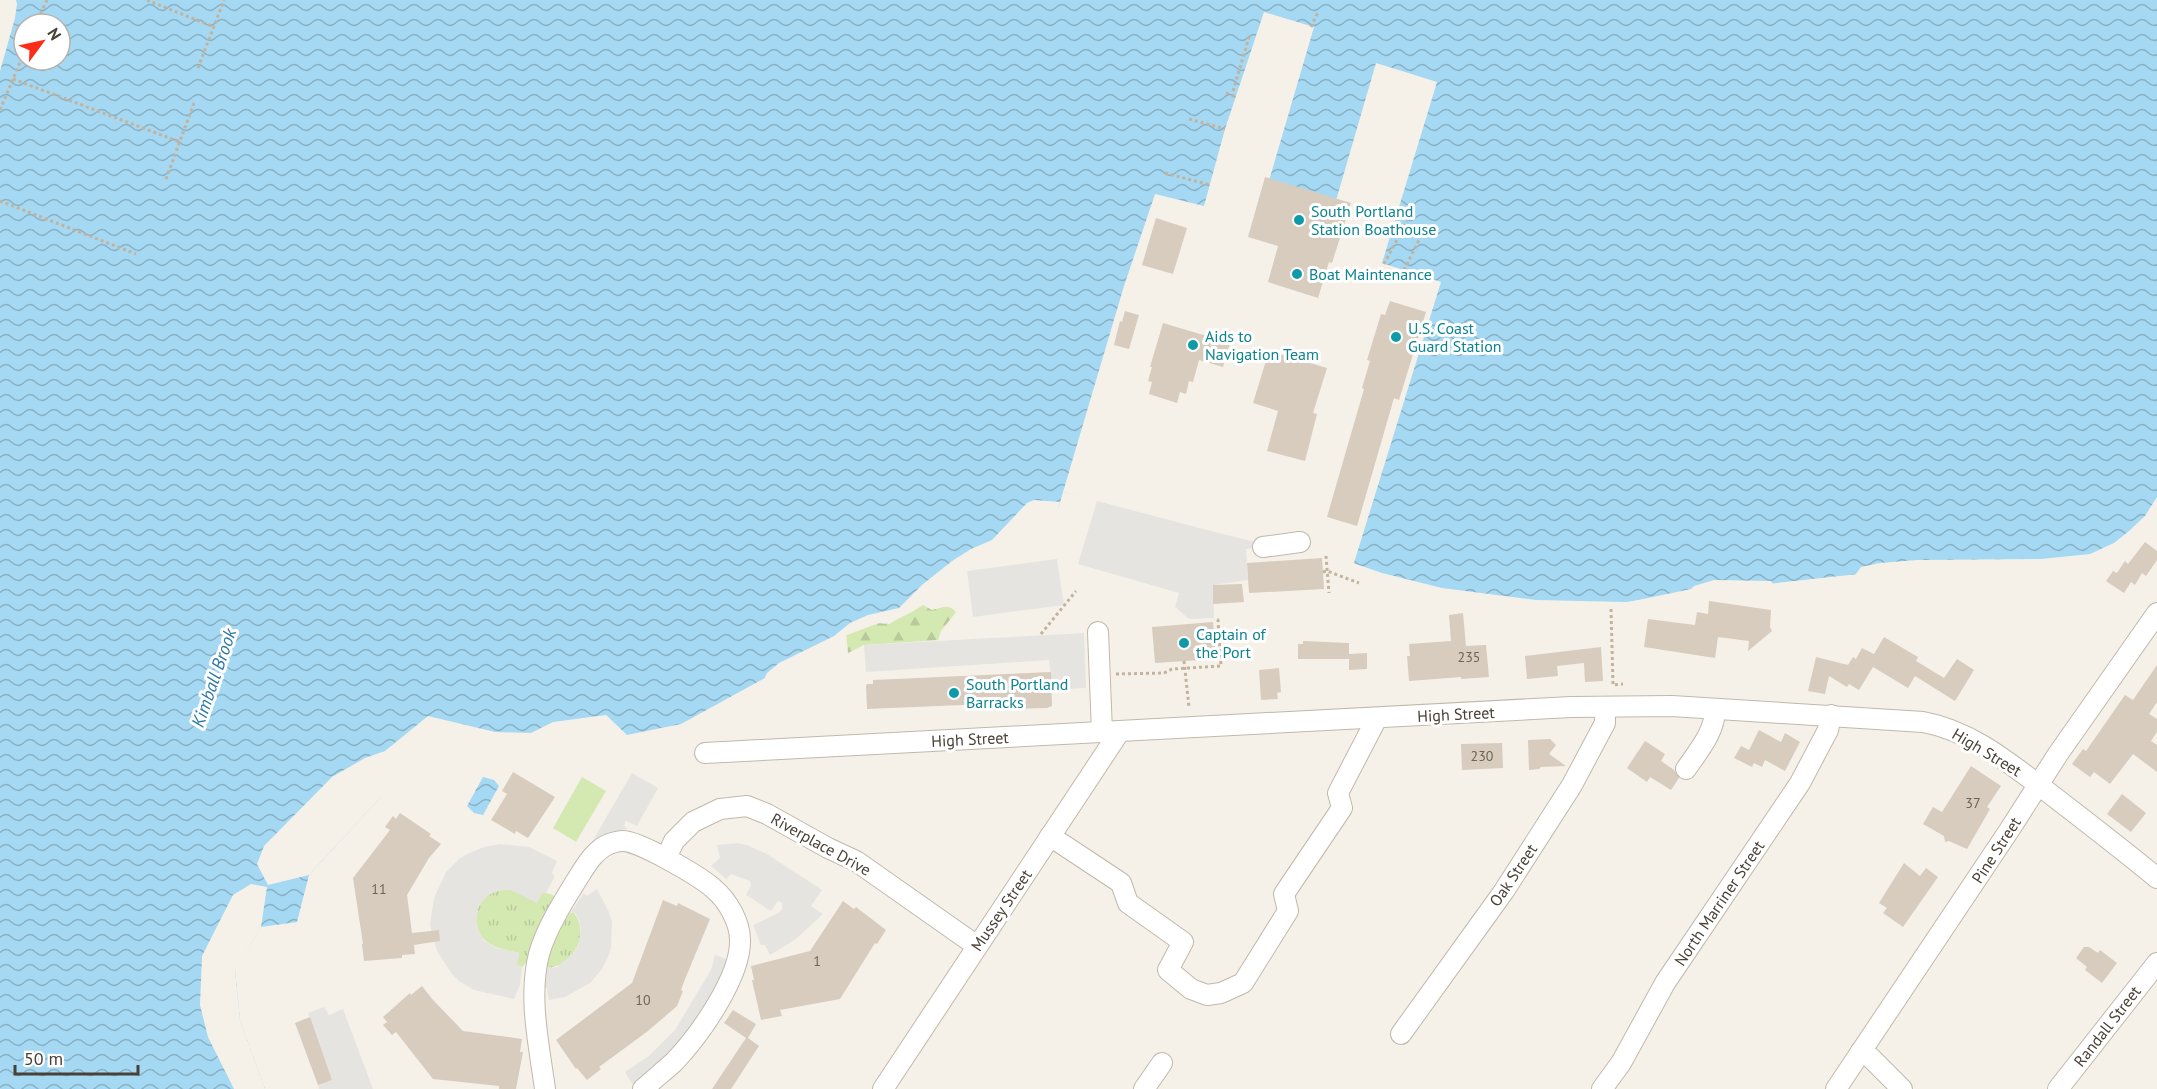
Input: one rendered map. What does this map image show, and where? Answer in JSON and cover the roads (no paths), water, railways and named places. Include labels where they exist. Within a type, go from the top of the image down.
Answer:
[{"type":"street","points":[[1263,547],[1300,542]]},
{"type":"street","name":"Pine Street","points":[[1836,1089],[2038,784],[2157,613]]},
{"type":"street","points":[[1098,632],[1111,732]]},
{"type":"street","name":"High Street","points":[[705,753],[1571,707],[1672,706],[1923,722],[1942,726],[1984,746],[2038,784],[2157,878]]},
{"type":"street","name":"Oak Street","points":[[1401,1034],[1504,891],[1572,785],[1605,723],[1605,707]]},
{"type":"street","points":[[1686,769],[1711,731],[1715,721],[1715,709]]},
{"type":"street","name":"North Marriner Street","points":[[1602,1089],[1621,1063],[1665,983],[1800,783],[1820,749],[1831,715]]},
{"type":"street","points":[[1050,836],[1121,883],[1128,903],[1183,942],[1168,970],[1191,989],[1208,995],[1221,993],[1243,983],[1288,911],[1284,894],[1342,808],[1338,793],[1377,718]]},
{"type":"street","name":"Mussey Street","points":[[882,1089],[1050,836],[1111,732]]},
{"type":"street","name":"Riverplace Drive","points":[[666,858],[674,841],[693,822],[720,809],[747,806],[767,814],[856,861],[977,946]]},
{"type":"street","points":[[545,1089],[535,1007],[535,977],[540,952],[573,886],[594,854],[608,845],[624,841],[666,858],[715,889],[727,903],[739,927],[739,952],[728,985],[694,1039],[674,1062],[643,1089]]},
{"type":"street","name":"Randall Street","points":[[2058,1089],[2157,963]]},
{"type":"street","points":[[1861,1051],[1902,1089]]},
{"type":"street","points":[[1144,1089],[1162,1063]]},
{"type":"water","name":"Kimball Brook","points":[[0,0],[2157,0],[2157,504],[2142,528],[2095,559],[1959,563],[1704,591],[1626,602],[1536,600],[1442,588],[1353,563],[1063,492],[1058,510],[1030,514],[965,561],[889,624],[866,625],[681,724],[627,735],[590,726],[565,728],[528,740],[445,738],[398,788],[380,798],[309,875],[297,922],[261,927],[235,969],[240,1020],[265,1089],[0,1089]]},
{"type":"water","points":[[483,777],[494,780],[499,786],[483,815],[474,813],[467,806]]},
{"type":"place","name":"South Portland Station Boathouse","points":[[1299,220]]},
{"type":"place","name":"Boat Maintenance","points":[[1297,274]]},
{"type":"place","name":"U.S. Coast Guard Station","points":[[1396,337]]},
{"type":"place","name":"Aids to Navigation Team","points":[[1193,345]]},
{"type":"place","name":"Captain of the Port","points":[[1184,643]]},
{"type":"place","name":"South Portland Barracks","points":[[954,693]]}]
